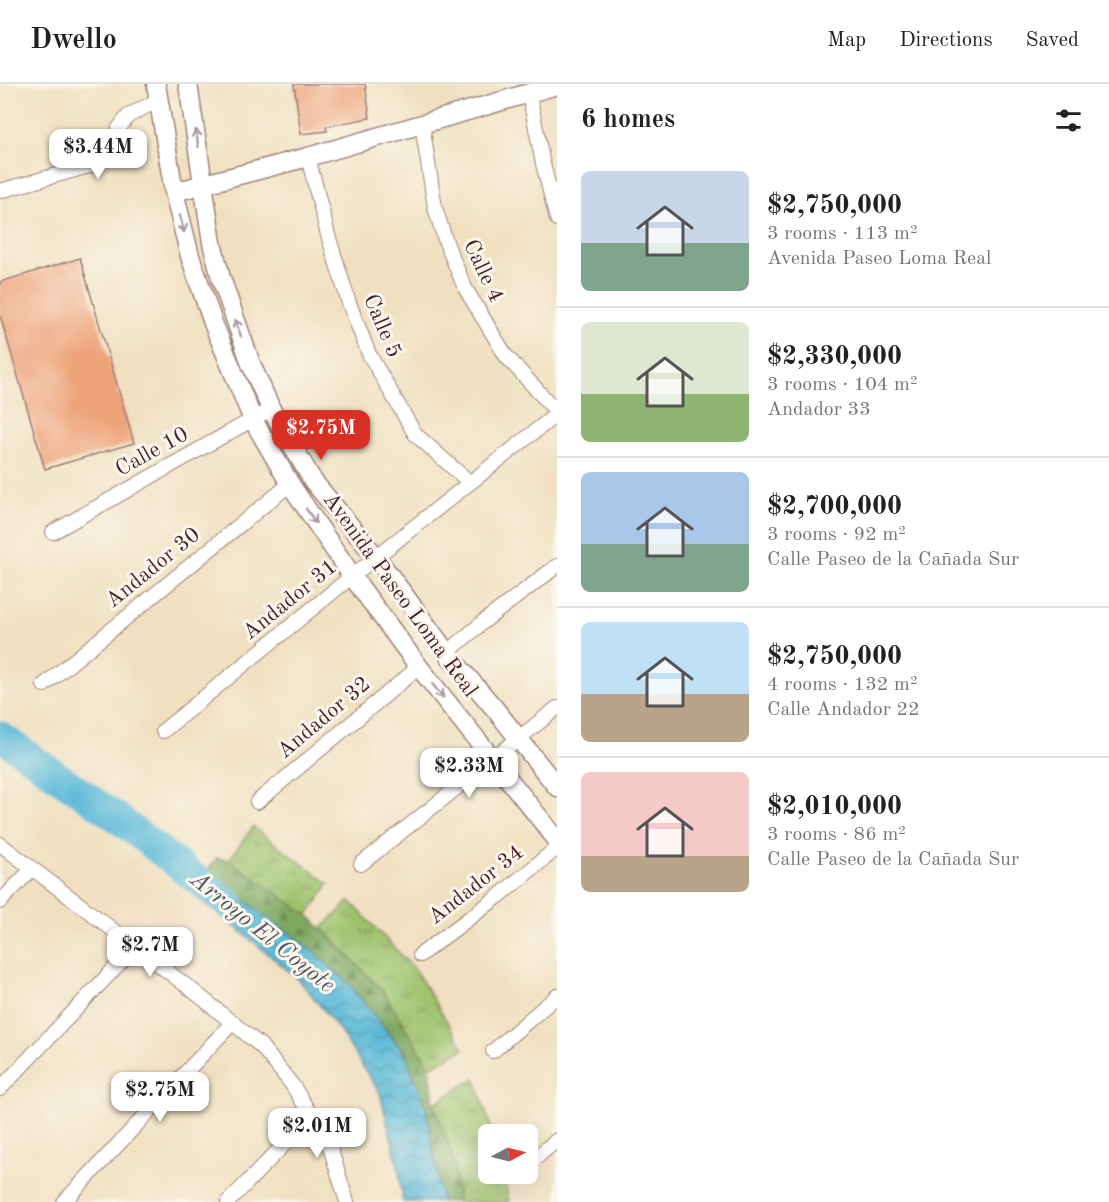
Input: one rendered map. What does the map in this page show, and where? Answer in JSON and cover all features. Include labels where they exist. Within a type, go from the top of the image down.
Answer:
[{"type":"street","name":"Avenida Paseo Loma Real","points":[[188,84],[212,243],[221,278],[251,364],[271,409],[313,481],[376,557],[447,653],[557,787]]},
{"type":"street","points":[[174,192],[308,157],[557,85]]},
{"type":"street","name":"Avenida Paseo Loma Real","points":[[157,92],[174,192],[190,256],[213,323],[253,420],[290,484],[352,576],[419,667],[557,840]]},
{"type":"street","points":[[0,191],[96,164],[105,158],[114,145],[119,128],[128,116],[157,92]]},
{"type":"street","points":[[529,93],[557,219]]},
{"type":"street","name":"Calle 4","points":[[422,124],[435,208],[465,288],[506,356],[557,413]]},
{"type":"street","name":"Calle 5","points":[[308,157],[348,303],[369,354],[415,434],[469,482]]},
{"type":"street","points":[[233,372],[251,364]]},
{"type":"street","name":"Calle 10","points":[[53,532],[271,409]]},
{"type":"street","name":"Andador 31","points":[[163,732],[352,576],[557,413]]},
{"type":"street","name":"Andador 30","points":[[44,685],[290,484]]},
{"type":"street","points":[[447,653],[483,622],[557,566]]},
{"type":"street","name":"Andador 32","points":[[257,802],[419,667]]},
{"type":"street","points":[[361,864],[557,708]]},
{"type":"street","points":[[0,844],[233,1022],[261,1046],[312,1116],[330,1147],[347,1202]]},
{"type":"street","name":"Andador 34","points":[[420,954],[499,896],[557,848]]},
{"type":"street","points":[[0,902],[32,869]]},
{"type":"street","points":[[0,1089],[135,947]]},
{"type":"street","points":[[493,1051],[557,996]]},
{"type":"street","points":[[64,1202],[233,1022]]},
{"type":"street","points":[[228,1202],[312,1116]]},
{"type":"street","points":[[538,1156],[557,1140]]},
{"type":"green space","points":[[253,827],[329,884],[308,915],[229,860]]},
{"type":"green space","points":[[216,858],[229,860],[308,915],[382,990],[430,1067],[434,1104],[455,1163],[458,1202],[442,1202],[426,1107],[406,1055],[350,985],[207,872]]},
{"type":"green space","points":[[350,901],[415,970],[464,1049],[430,1067],[382,990],[322,928]]},
{"type":"green space","points":[[475,1078],[490,1124],[478,1124],[478,1184],[506,1184],[509,1202],[458,1202],[455,1163],[434,1104]]},
{"type":"water","points":[[203,870],[311,949],[350,985],[406,1055],[426,1107],[442,1202],[403,1202],[398,1165],[380,1093],[336,1025],[300,981],[188,890]]},
{"type":"building","points":[[294,84],[365,84],[370,118],[326,126],[327,131],[301,134]]},
{"type":"building","points":[[80,258],[134,443],[45,469],[0,315],[0,282]]},
{"type":"waterway","name":"Arroyo El Coyote","points":[[0,736],[116,817],[230,905]]}]
